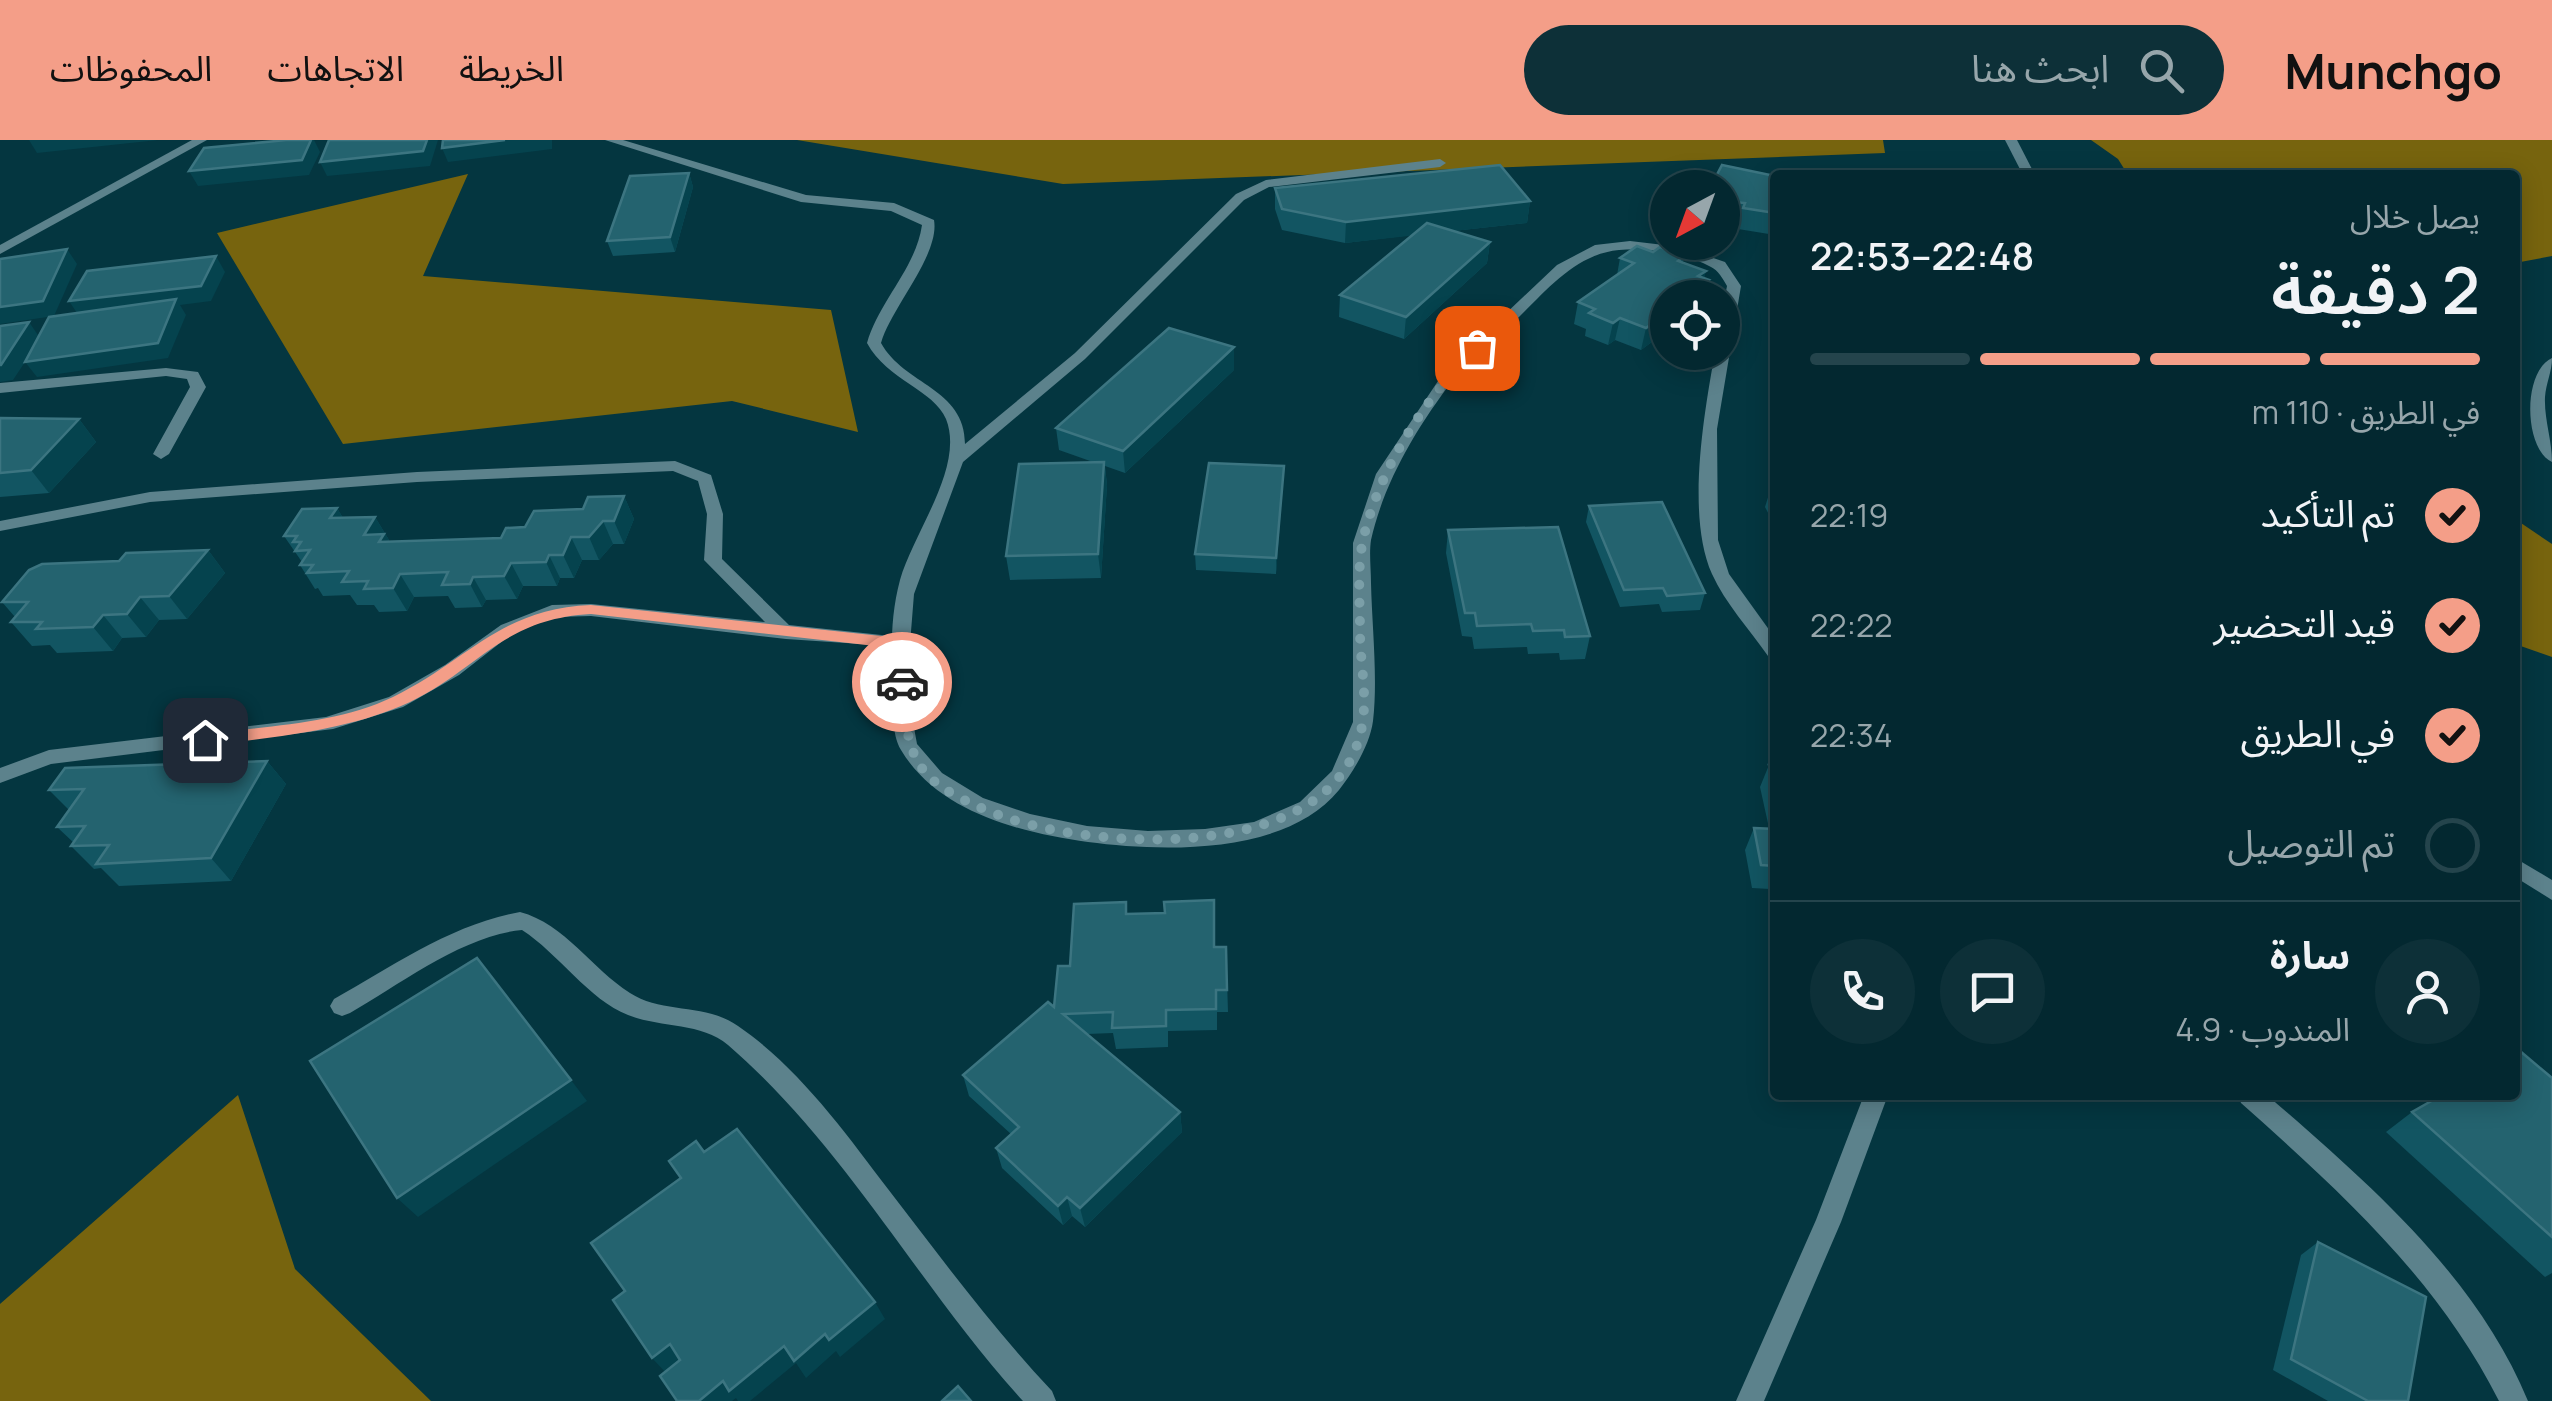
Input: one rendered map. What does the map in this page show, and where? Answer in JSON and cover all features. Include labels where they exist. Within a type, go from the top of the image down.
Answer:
[{"type":"street","points":[[0,250],[201,140]]},
{"type":"street","points":[[611,140],[805,198],[894,207],[928,223],[924,247],[890,298],[874,343],[887,366],[936,396],[955,419],[958,437],[947,490],[914,562],[902,608],[900,643],[907,745],[928,776],[962,800],[1046,828],[1163,840],[1232,833],[1292,818],[1324,794],[1343,772],[1363,722],[1362,543],[1384,474],[1449,374],[1548,282],[1586,254],[1630,245],[1660,246],[1704,258],[1720,265],[1734,286],[1735,302],[1709,428],[1710,540],[1721,576],[1770,645]]},
{"type":"street","points":[[2011,140],[2026,170]]},
{"type":"street","points":[[953,462],[1080,356],[1240,197],[1266,184],[1440,163]]},
{"type":"street","points":[[2552,362],[2546,368],[2536,418],[2552,457]]},
{"type":"street","points":[[0,388],[166,372],[193,375],[198,386],[161,454]]},
{"type":"street","points":[[0,526],[150,498],[417,476],[675,466],[704,478],[715,514],[713,560],[786,633]]},
{"type":"street","points":[[0,776],[49,756],[326,724],[396,702],[452,670],[506,629],[552,612],[591,610],[900,643]]},
{"type":"street","points":[[2520,869],[2552,891]]},
{"type":"street","points":[[342,1006],[461,941],[524,921],[539,927],[583,971],[637,1010],[709,1023],[731,1033],[787,1088],[872,1184],[1042,1401]]},
{"type":"street","points":[[1750,1401],[1828,1222],[1874,1100]]},
{"type":"street","points":[[2256,1100],[2393,1224],[2440,1283],[2514,1401]]},
{"type":"shaded area","points":[[797,140],[1883,140],[1885,153],[1063,184]]},
{"type":"shaded area","points":[[2091,140],[2552,140],[2552,256],[2520,262],[2520,170],[2125,170],[2118,159]]},
{"type":"shaded area","points":[[468,174],[423,276],[831,310],[858,432],[732,401],[343,444],[217,233]]},
{"type":"shaded area","points":[[2520,522],[2552,544],[2552,657],[2520,646]]},
{"type":"shaded area","points":[[238,1095],[295,1269],[431,1401],[0,1401],[0,1304]]},
{"type":"building","points":[[311,140],[302,160],[189,171],[204,148]]},
{"type":"building","points":[[329,140],[427,140],[423,151],[320,162]]},
{"type":"building","points":[[443,140],[505,140],[442,148]]},
{"type":"building","points":[[1500,165],[1530,201],[1346,222],[1282,209],[1275,188]]},
{"type":"building","points":[[1722,165],[1770,175],[1770,212],[1743,208],[1745,203],[1740,203],[1740,170],[1719,170]]},
{"type":"building","points":[[689,173],[670,237],[607,241],[630,176]]},
{"type":"building","points":[[1427,223],[1490,242],[1406,317],[1340,295]]},
{"type":"building","points":[[1637,246],[1650,251],[1650,260],[1679,260],[1706,271],[1698,276],[1709,280],[1650,280],[1650,325],[1646,328],[1620,318],[1613,323],[1589,313],[1595,309],[1578,302],[1634,263],[1620,258]]},
{"type":"building","points":[[67,249],[43,301],[0,307],[0,259]]},
{"type":"building","points":[[216,256],[201,286],[69,301],[87,271]]},
{"type":"building","points":[[176,299],[158,343],[25,362],[49,317]]},
{"type":"building","points":[[29,322],[1,365],[0,365],[0,326]]},
{"type":"building","points":[[1169,328],[1234,347],[1123,451],[1056,428]]},
{"type":"building","points":[[0,418],[79,419],[31,470],[0,473]]},
{"type":"building","points":[[1104,462],[1098,554],[1006,556],[1019,464]]},
{"type":"building","points":[[1209,463],[1284,466],[1276,558],[1195,554]]},
{"type":"building","points":[[624,496],[614,521],[603,521],[589,537],[571,537],[563,555],[549,555],[546,562],[511,563],[504,576],[473,577],[470,584],[442,585],[448,572],[400,574],[393,588],[364,589],[368,581],[342,582],[349,571],[307,573],[313,565],[300,565],[310,550],[295,551],[301,542],[293,542],[297,536],[284,536],[302,509],[337,508],[330,518],[375,517],[364,535],[384,534],[379,542],[501,538],[506,528],[525,527],[534,511],[583,509],[588,497]]},
{"type":"building","points":[[1662,502],[1705,593],[1667,596],[1663,588],[1624,590],[1589,506]]},
{"type":"building","points":[[1558,527],[1590,636],[1565,637],[1564,630],[1533,631],[1531,624],[1477,626],[1475,613],[1465,613],[1448,530]]},
{"type":"building","points":[[208,550],[169,596],[140,597],[127,614],[103,615],[93,627],[36,629],[42,622],[11,622],[28,602],[2,602],[29,570],[42,564],[119,561],[126,553]]},
{"type":"building","points":[[267,761],[211,858],[96,864],[109,845],[71,846],[85,826],[57,827],[84,789],[49,790],[65,768]]},
{"type":"building","points":[[1754,828],[1770,829],[1770,866],[1761,865]]},
{"type":"building","points":[[1214,900],[1214,947],[1226,947],[1227,990],[1216,990],[1216,1009],[1166,1010],[1166,1026],[1112,1028],[1113,1012],[1063,1014],[1180,1112],[1080,1208],[1067,1197],[1058,1206],[996,1148],[1019,1127],[963,1075],[1048,1002],[1054,1007],[1058,966],[1070,966],[1074,904],[1126,902],[1126,914],[1165,913],[1164,902]]},
{"type":"building","points":[[477,958],[571,1080],[397,1198],[310,1061]]},
{"type":"building","points":[[2520,1051],[2552,1078],[2552,1237],[2412,1112],[2433,1100],[2520,1100]]},
{"type":"building","points":[[737,1129],[875,1302],[829,1340],[825,1334],[794,1361],[784,1346],[729,1391],[723,1381],[699,1401],[677,1401],[660,1376],[680,1360],[670,1344],[652,1358],[613,1300],[625,1291],[591,1243],[681,1178],[669,1161],[696,1141],[704,1152]]},
{"type":"building","points":[[2318,1242],[2426,1297],[2408,1401],[2368,1401],[2291,1359]]},
{"type":"building","points":[[958,1386],[971,1401],[942,1401]]},
{"type":"way so far","points":[[902,682],[907,745],[928,776],[962,800],[1002,816],[1046,828],[1163,840],[1232,833],[1292,818],[1324,794],[1343,772],[1363,722],[1366,696],[1360,635],[1362,543],[1384,474],[1449,374],[1477,348]]},
{"type":"route","points":[[205,740],[326,724],[396,702],[452,670],[506,629],[552,612],[591,610],[900,643],[902,682]]}]
